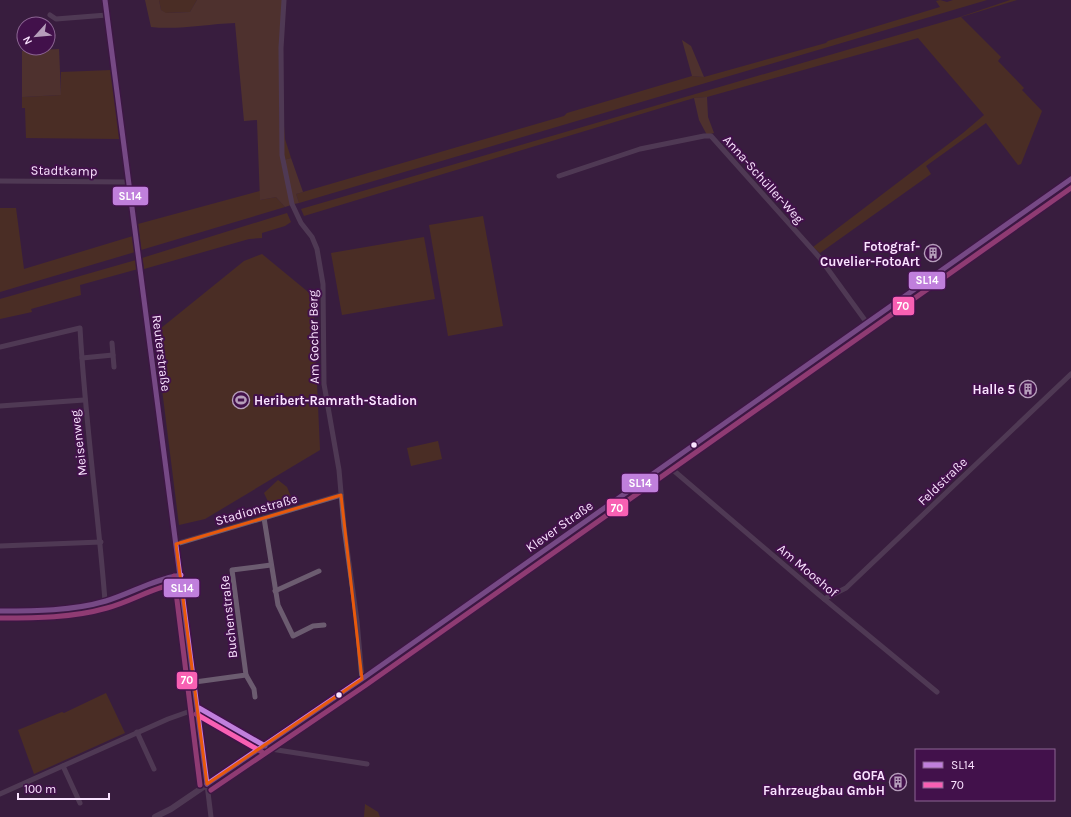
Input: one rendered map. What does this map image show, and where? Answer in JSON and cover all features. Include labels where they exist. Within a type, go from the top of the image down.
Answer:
[{"type":"street","name":"Reuterstraße","points":[[105,0],[176,544],[199,708],[207,784]]},
{"type":"street","name":"Am Gocher Berg","points":[[284,0],[281,48],[282,155],[292,204],[300,223],[312,237],[317,249],[323,284],[324,384],[339,470],[357,621],[362,679]]},
{"type":"street","points":[[56,19],[107,15]]},
{"type":"street","name":"Anna-Schüller-Weg","points":[[559,176],[640,150],[704,136],[711,136],[819,258],[867,323]]},
{"type":"street","name":"Klever Straße","points":[[155,817],[265,746],[362,679],[1071,179]]},
{"type":"street","name":"Stadtkamp","points":[[0,180],[128,182]]},
{"type":"street","points":[[0,347],[80,328],[84,400]]},
{"type":"street","points":[[112,343],[114,367]]},
{"type":"street","points":[[82,358],[113,355]]},
{"type":"street","name":"Feldstraße","points":[[824,599],[846,588],[1071,374]]},
{"type":"street","name":"Meisenweg","points":[[0,406],[84,400],[101,542],[105,602]]},
{"type":"street","name":"Am Mooshof","points":[[666,464],[824,599],[937,692]]},
{"type":"street","name":"Stadionstraße","points":[[176,544],[342,495]]},
{"type":"street","points":[[264,518],[278,606],[293,636],[313,626],[324,625]]},
{"type":"street","points":[[0,546],[101,542]]},
{"type":"street","name":"Buchenstraße","points":[[255,697],[254,689],[246,676],[232,570],[271,565]]},
{"type":"street","points":[[275,591],[319,571]]},
{"type":"street","points":[[0,611],[81,607],[105,602],[162,578],[181,575]]},
{"type":"street","name":"Buchenstraße","points":[[195,682],[246,676]]},
{"type":"street","points":[[0,794],[168,718],[199,708],[265,746],[279,751],[367,764]]},
{"type":"street","points":[[137,732],[154,769]]},
{"type":"street","points":[[63,766],[80,803]]},
{"type":"street","points":[[207,784],[211,817]]},
{"type":"highlighted area","points":[[341,495],[362,679],[207,784],[176,544]]},
{"type":"shaded area","points":[[145,0],[159,0],[161,10],[166,13],[190,12],[197,0],[283,0],[279,100],[281,161],[291,205],[285,207],[276,197],[260,200],[257,120],[244,121],[235,23],[161,28],[151,27]]},
{"type":"shaded area","points":[[159,0],[197,0],[190,12],[165,13],[161,10]]},
{"type":"shaded area","points":[[940,0],[947,2],[953,0],[987,0],[299,203],[296,194],[564,116],[567,113],[692,76],[704,77],[826,43],[828,41],[940,7],[936,1]]},
{"type":"shaded area","points":[[1010,0],[1017,0],[961,17],[1001,57],[998,61],[1024,88],[1022,90],[1042,111],[1021,164],[1018,165],[986,123],[926,166],[931,174],[820,253],[813,247],[963,133],[984,115],[918,38],[707,97],[694,98],[304,216],[301,209],[960,17]]},
{"type":"shaded area","points":[[682,40],[691,46],[704,77],[692,76]]},
{"type":"shaded area","points":[[56,49],[59,49],[61,95],[22,97],[22,56],[56,56]]},
{"type":"shaded area","points":[[112,70],[121,139],[26,138],[25,108],[22,108],[22,97],[61,95],[61,72]]},
{"type":"shaded area","points":[[707,97],[708,117],[714,133],[707,135],[699,120],[694,98]]},
{"type":"shaded area","points":[[282,100],[285,139],[291,158],[284,160]]},
{"type":"shaded area","points":[[291,158],[303,192],[296,194],[299,203],[294,204],[284,160]]},
{"type":"shaded area","points":[[260,191],[260,200],[276,197],[285,207],[141,250],[138,224]]},
{"type":"shaded area","points":[[0,208],[16,208],[24,269],[133,236],[135,252],[0,292]]},
{"type":"shaded area","points":[[287,213],[291,222],[285,226],[262,233],[262,238],[249,239],[144,269],[142,258]]},
{"type":"shaded area","points":[[483,216],[503,326],[448,336],[429,225]]},
{"type":"shaded area","points":[[424,237],[435,299],[342,315],[331,253]]},
{"type":"shaded area","name":"Heribert-Ramrath-Stadion","points":[[262,254],[313,296],[320,450],[205,519],[179,525],[155,333],[244,261]]},
{"type":"shaded area","points":[[136,260],[138,269],[80,285],[81,295],[31,309],[32,312],[0,319],[0,299]]},
{"type":"shaded area","points":[[438,441],[442,459],[411,466],[407,448]]},
{"type":"shaded area","points":[[278,480],[287,487],[294,504],[272,510],[264,493]]},
{"type":"shaded area","points":[[106,693],[125,733],[34,774],[18,730],[62,712],[64,713]]},
{"type":"shaded area","points":[[365,804],[378,812],[380,817],[364,817]]},
{"type":"transit line","name":"SL14","points":[[105,0],[207,784]]},
{"type":"transit line","name":"SL14","points":[[207,784],[362,679],[1071,179]]},
{"type":"transit line","name":"70","points":[[211,790],[366,685],[1071,188]]},
{"type":"transit line","name":"SL14","points":[[0,611],[53,610],[80,607],[116,598],[152,583],[181,575]]},
{"type":"transit line","name":"70","points":[[174,576],[200,785]]},
{"type":"transit line","name":"70","points":[[0,618],[54,617],[81,614],[117,605],[163,587],[182,582]]},
{"type":"transit line","name":"SL14","points":[[199,708],[265,746]]},
{"type":"transit line","name":"70","points":[[196,714],[262,752]]},
{"type":"place","name":"Fotograf- Cuvelier-FotoArt","points":[[933,253]]},
{"type":"place","name":"Halle 5","points":[[1028,389]]},
{"type":"place","name":"Heribert-Ramrath-Stadion","points":[[241,400]]},
{"type":"place","name":"GOFA Fahrzeugbau GmbH","points":[[898,782]]}]
